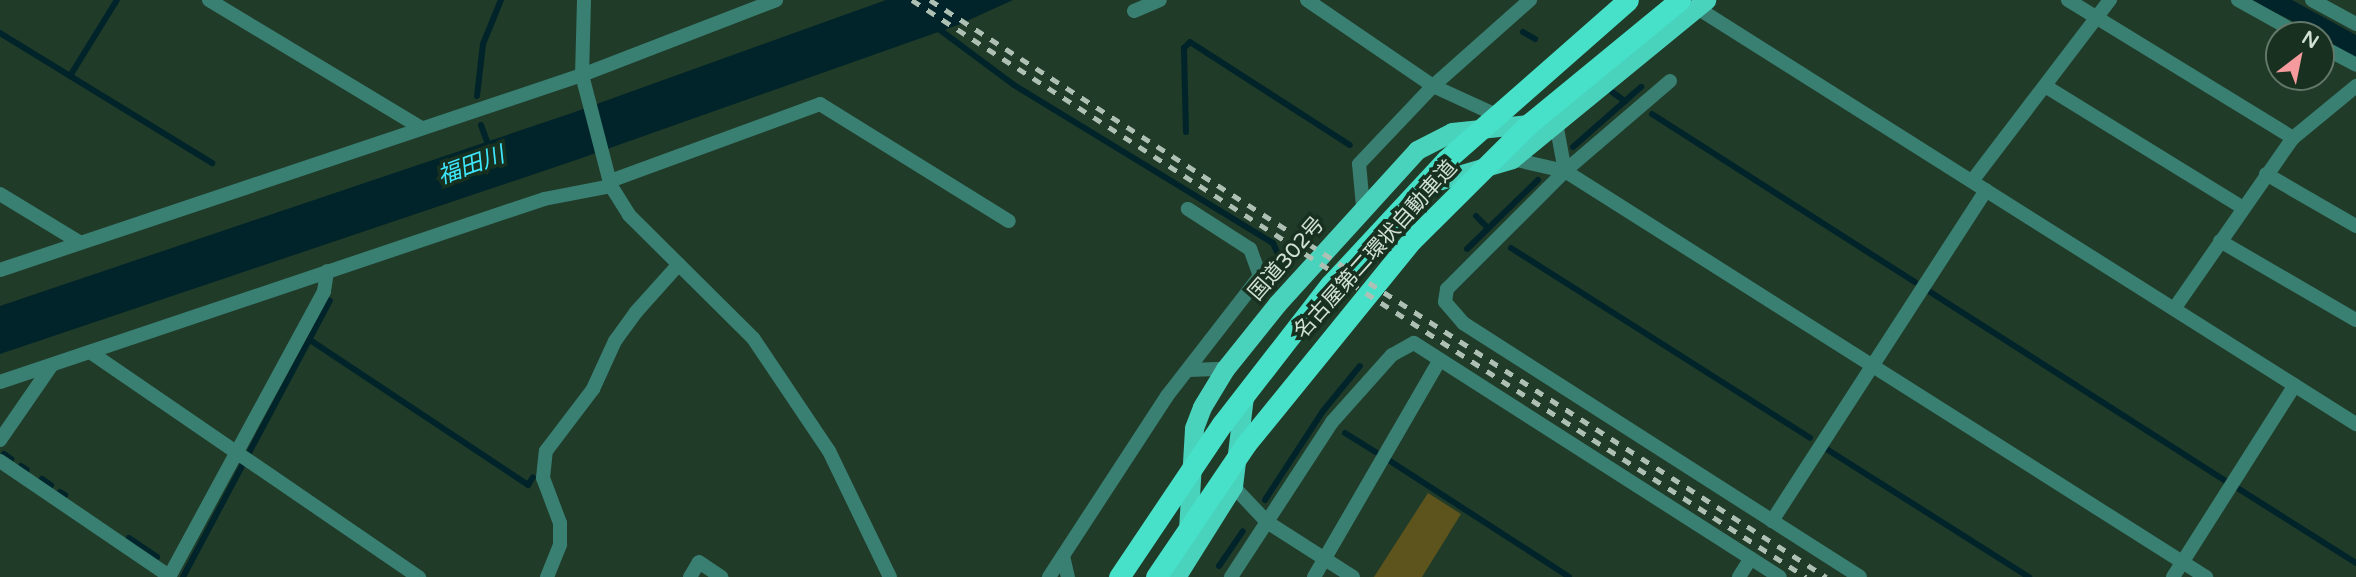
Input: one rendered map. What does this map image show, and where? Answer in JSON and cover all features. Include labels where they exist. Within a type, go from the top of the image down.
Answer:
[{"type":"highway","name":"名古屋第二環状自動車道","points":[[1119,577],[1222,424],[1330,285],[1446,160],[1628,0]]},
{"type":"highway","name":"名古屋第二環状自動車道","points":[[1156,577],[1254,433],[1412,240],[1530,124],[1691,2]]},
{"type":"highway","name":"国道302号","points":[[1176,577],[1233,486],[1240,407],[1249,381],[1307,300],[1402,196],[1435,180],[1511,159],[1556,123],[1691,2]]},
{"type":"highway","name":"国道302号","points":[[1170,577],[1187,536],[1192,509],[1194,428],[1225,369],[1363,206],[1433,139],[1461,130],[1518,125],[1555,116],[1581,101]]},
{"type":"street","points":[[209,0],[421,128]]},
{"type":"street","points":[[584,0],[583,78],[610,180],[629,215],[753,338],[829,451],[890,577]]},
{"type":"street","points":[[0,270],[421,128],[583,78],[776,0]]},
{"type":"street","points":[[1134,11],[1160,0]]},
{"type":"street","points":[[1307,0],[1433,86],[1518,125]]},
{"type":"street","points":[[1363,206],[1359,164],[1433,86],[1530,0]]},
{"type":"street","points":[[2068,0],[2293,138]]},
{"type":"street","points":[[1972,181],[2110,0]]},
{"type":"street","points":[[2238,0],[2276,21]]},
{"type":"street","points":[[2312,0],[2356,24]]},
{"type":"street","points":[[1691,2],[2356,424]]},
{"type":"street","points":[[2335,54],[2356,65]]},
{"type":"street","points":[[1670,81],[1565,171],[1447,289],[1445,302],[1463,323],[1860,577]]},
{"type":"street","points":[[2045,86],[2243,208]]},
{"type":"street","points":[[2174,309],[2293,138],[2356,86]]},
{"type":"street","points":[[0,382],[544,199],[610,180],[820,104],[1009,221]]},
{"type":"street","points":[[1556,123],[1565,171]]},
{"type":"street","points":[[1511,159],[1565,171],[2206,577]]},
{"type":"street","points":[[2266,174],[2354,221]]},
{"type":"street","points":[[1772,521],[1986,190]]},
{"type":"street","points":[[0,194],[79,242]]},
{"type":"street","points":[[1049,577],[1188,370],[1260,276],[1250,249],[1188,209]]},
{"type":"street","points":[[2220,241],[2356,320]]},
{"type":"street","points":[[547,577],[560,544],[560,523],[543,478],[546,451],[593,389],[615,341],[636,312],[679,264]]},
{"type":"street","points":[[0,461],[169,576],[243,457],[324,291],[327,271]]},
{"type":"street","points":[[1231,577],[1332,422],[1392,355],[1414,343],[1780,577]]},
{"type":"street","points":[[90,352],[419,577]]},
{"type":"street","points":[[1314,577],[1440,360]]},
{"type":"street","points":[[0,440],[51,366]]},
{"type":"street","points":[[1188,370],[1225,369]]},
{"type":"street","points":[[2173,577],[2295,385]]},
{"type":"street","points":[[1233,486],[1267,522],[1353,577]]},
{"type":"street","points":[[1063,556],[1068,577]]},
{"type":"street","points":[[1739,577],[1751,558]]},
{"type":"street","points":[[690,577],[699,562],[721,577]]},
{"type":"shaded area","points":[[1428,493],[1461,514],[1422,577],[1374,577]]},
{"type":"water","name":"福田川","points":[[886,0],[1013,0],[958,25],[576,160],[0,354],[0,306],[569,114]]},
{"type":"water","points":[[2250,0],[2292,0],[2330,21],[2293,21]]},
{"type":"water","points":[[2335,24],[2356,35],[2356,59],[2335,47]]},
{"type":"waterway","points":[[70,76],[117,0]]},
{"type":"waterway","points":[[477,96],[483,44],[501,0]]},
{"type":"waterway","points":[[936,27],[1014,85],[1273,243],[1283,265]]},
{"type":"waterway","points":[[1523,32],[1535,39]]},
{"type":"waterway","points":[[0,33],[212,163]]},
{"type":"waterway","points":[[1186,132],[1184,48],[1190,42],[1350,145]]},
{"type":"waterway","points":[[1573,147],[1641,87]]},
{"type":"waterway","points":[[1612,92],[1625,101]]},
{"type":"waterway","points":[[1652,114],[1915,282]]},
{"type":"waterway","name":"福田川","points":[[481,125],[490,150]]},
{"type":"waterway","points":[[1467,249],[1538,180]]},
{"type":"waterway","points":[[1476,216],[1488,228]]},
{"type":"waterway","points":[[1511,248],[1810,438]]},
{"type":"waterway","points":[[1927,290],[2226,481]]},
{"type":"waterway","points":[[183,577],[330,301]]},
{"type":"waterway","points":[[310,340],[528,485],[533,477]]},
{"type":"waterway","points":[[1265,500],[1323,411],[1360,366]]},
{"type":"waterway","points":[[1345,433],[1376,452]]},
{"type":"waterway","points":[[1828,450],[2029,577]]},
{"type":"waterway","points":[[4,454],[11,459]]},
{"type":"waterway","points":[[1390,461],[1569,577]]},
{"type":"waterway","points":[[21,466],[27,470]]},
{"type":"waterway","points":[[42,479],[51,485]]},
{"type":"waterway","points":[[2239,489],[2356,563]]},
{"type":"waterway","points":[[60,492],[65,495]]},
{"type":"waterway","points":[[1219,566],[1243,531]]},
{"type":"waterway","points":[[129,538],[157,557]]},
{"type":"railway","points":[[912,0],[1806,577]]},
{"type":"railway","points":[[930,0],[1826,577]]}]
